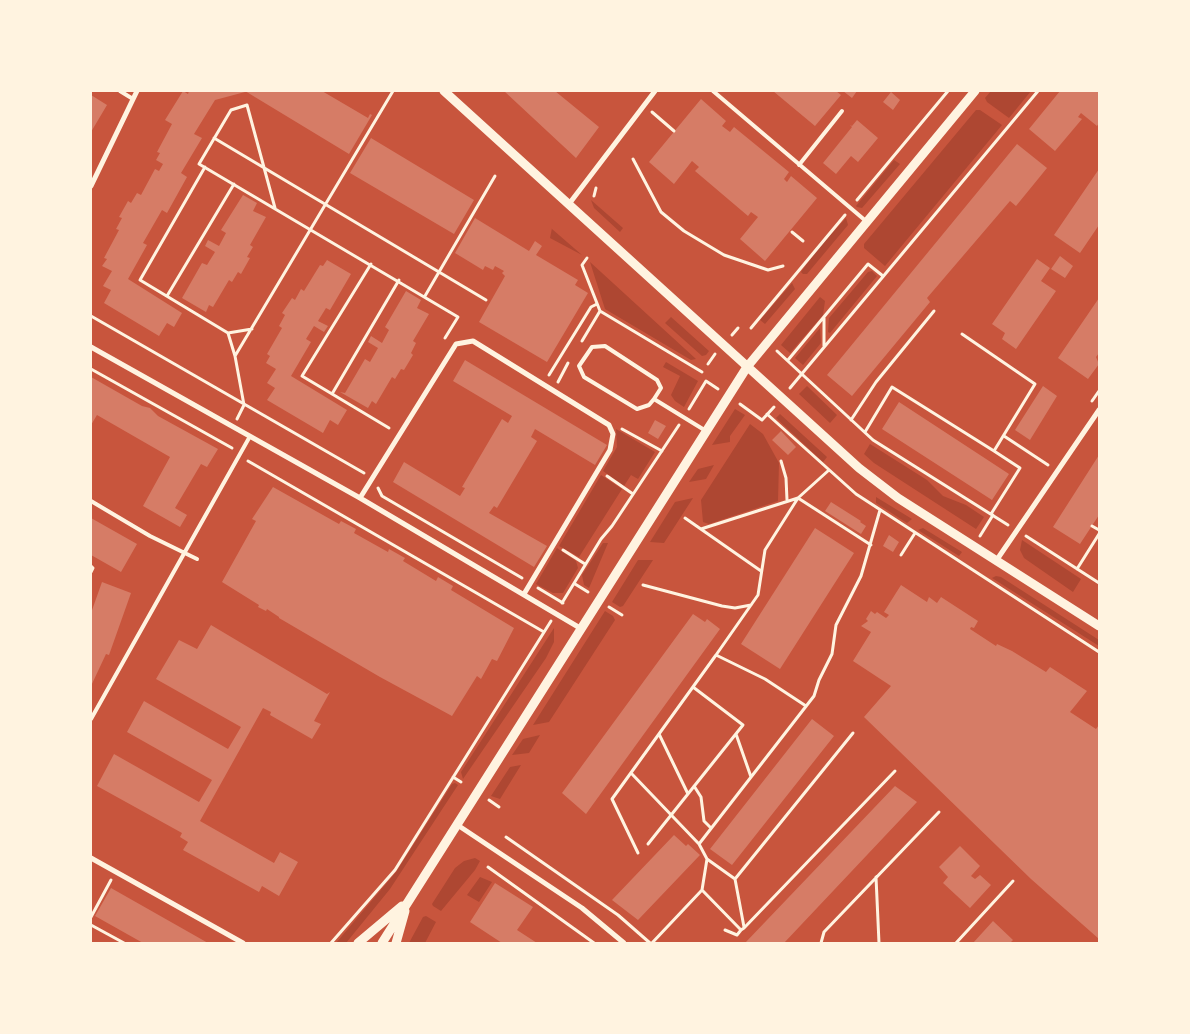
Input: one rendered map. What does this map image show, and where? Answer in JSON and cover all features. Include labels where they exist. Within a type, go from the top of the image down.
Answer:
[{"type":"street","points":[[91,186],[136,91]]},
{"type":"street","points":[[444,91],[859,468],[898,498],[1099,626]]},
{"type":"street","points":[[569,204],[655,91]]},
{"type":"street","points":[[382,943],[747,367],[975,91]]},
{"type":"street","points":[[360,498],[456,344],[473,340],[610,426],[614,438],[610,450],[524,594]]},
{"type":"street","points":[[91,347],[249,438],[360,498],[580,628]]},
{"type":"street","points":[[996,561],[1099,410]]},
{"type":"street","points":[[456,824],[582,908],[624,943]]},
{"type":"street","points":[[91,858],[243,943]]},
{"type":"street","points":[[358,943],[408,902]]},
{"type":"street","points":[[396,943],[408,902]]},
{"type":"lane","points":[[120,91],[133,99]]},
{"type":"lane","points":[[712,91],[866,222]]},
{"type":"lane","points":[[799,165],[842,111]]},
{"type":"lane","points":[[604,346],[658,380],[661,388],[654,398],[650,405],[637,409],[584,377],[580,366],[592,347],[604,346]]},
{"type":"lane","points":[[654,398],[706,431]]},
{"type":"lane","points":[[91,719],[249,438]]},
{"type":"lane","points":[[91,501],[167,545],[184,551],[197,559]]},
{"type":"path","points":[[235,356],[393,91]]},
{"type":"path","points":[[790,389],[1038,91]]},
{"type":"path","points":[[275,208],[266,168],[247,105],[231,110],[199,164],[399,280],[458,317]]},
{"type":"path","points":[[654,114],[674,130]]},
{"type":"path","points":[[214,138],[486,300]]},
{"type":"path","points":[[633,159],[661,212],[684,231],[724,254],[768,270],[783,266]]},
{"type":"path","points":[[205,168],[140,280],[228,333],[235,356],[244,405]]},
{"type":"path","points":[[425,296],[495,176]]},
{"type":"path","points":[[167,296],[234,184]]},
{"type":"path","points":[[792,232],[803,241]]},
{"type":"path","points":[[587,258],[582,265],[600,312],[702,372]]},
{"type":"path","points":[[371,264],[302,376],[389,428]]},
{"type":"path","points":[[788,360],[868,264],[883,276]]},
{"type":"path","points":[[332,394],[399,280]]},
{"type":"path","points":[[545,381],[590,307],[597,304]]},
{"type":"path","points":[[851,420],[876,382],[934,311]]},
{"type":"path","points":[[91,316],[372,478],[382,496],[562,604],[585,564],[634,494],[706,381],[718,389]]},
{"type":"path","points":[[824,317],[824,347]]},
{"type":"path","points":[[228,333],[252,328]]},
{"type":"path","points":[[732,335],[738,328]]},
{"type":"path","points":[[962,334],[1035,384],[994,451]]},
{"type":"path","points":[[777,351],[864,432],[1099,583]]},
{"type":"path","points":[[708,364],[715,354]]},
{"type":"path","points":[[91,369],[230,445],[239,456],[544,632]]},
{"type":"path","points":[[864,432],[892,388],[994,451],[1020,468],[991,514]]},
{"type":"path","points":[[740,404],[762,420],[774,407]]},
{"type":"path","points":[[767,414],[856,494],[1099,652]]},
{"type":"path","points":[[610,426],[615,425],[662,451]]},
{"type":"path","points":[[1004,436],[1048,465]]},
{"type":"path","points":[[781,462],[786,478],[787,500]]},
{"type":"path","points":[[638,853],[612,799],[758,595],[765,550],[798,498],[829,470]]},
{"type":"path","points":[[620,485],[634,494]]},
{"type":"path","points":[[702,530],[787,500],[798,498],[871,545]]},
{"type":"path","points":[[699,844],[814,696],[819,680],[832,654],[836,625],[860,576],[871,545],[880,510]]},
{"type":"path","points":[[685,518],[762,571]]},
{"type":"path","points":[[1092,526],[1099,530]]},
{"type":"path","points":[[901,555],[915,533]]},
{"type":"path","points":[[1077,569],[1099,534]]},
{"type":"path","points":[[573,556],[585,564]]},
{"type":"path","points":[[574,584],[588,592]]},
{"type":"path","points":[[643,585],[722,606],[735,608],[751,605]]},
{"type":"path","points":[[609,606],[622,615]]},
{"type":"path","points":[[331,943],[395,870],[551,620]]},
{"type":"path","points":[[716,655],[764,679],[806,706]]},
{"type":"path","points":[[648,844],[743,725],[693,687]]},
{"type":"path","points":[[743,929],[736,879],[853,733]]},
{"type":"path","points":[[659,734],[688,794]]},
{"type":"path","points":[[736,734],[751,777]]},
{"type":"path","points":[[725,930],[737,934],[743,929],[894,771]]},
{"type":"path","points":[[631,773],[699,844],[707,859],[736,879]]},
{"type":"path","points":[[452,777],[460,782]]},
{"type":"path","points":[[694,786],[701,797],[704,821],[711,828]]},
{"type":"path","points":[[489,800],[500,808]]},
{"type":"path","points":[[821,943],[824,932],[939,812]]},
{"type":"path","points":[[506,837],[618,915],[651,943],[702,890],[707,859]]},
{"type":"path","points":[[488,867],[594,943]]},
{"type":"path","points":[[91,918],[116,872]]},
{"type":"path","points":[[876,877],[879,943]]},
{"type":"path","points":[[956,943],[1013,881]]},
{"type":"path","points":[[702,890],[743,929]]},
{"type":"path","points":[[91,925],[124,943]]},
{"type":"shaded area","points":[[991,91],[1031,91],[1009,118],[987,102],[985,98]]},
{"type":"shaded area","points":[[976,110],[980,110],[1002,125],[885,266],[864,248],[864,244]]},
{"type":"shaded area","points":[[894,160],[900,164],[862,208],[857,207],[856,206]]},
{"type":"shaded area","points":[[591,200],[623,228],[620,232],[594,208]]},
{"type":"shaded area","points":[[846,218],[848,225],[807,274],[803,274],[801,272],[820,246]]},
{"type":"shaded area","points":[[552,229],[582,255],[550,238]]},
{"type":"shaded area","points":[[590,262],[696,359],[691,360],[605,309]]},
{"type":"shaded area","points":[[872,271],[877,276],[830,333],[828,332],[829,318],[868,272]]},
{"type":"shaded area","points":[[792,283],[795,289],[765,324],[760,320]]},
{"type":"shaded area","points":[[820,297],[825,301],[823,315],[790,353],[781,345]]},
{"type":"shaded area","points":[[671,317],[709,351],[706,355],[702,356],[665,323]]},
{"type":"shaded area","points":[[820,328],[821,343],[803,365],[795,358]]},
{"type":"shaded area","points":[[666,362],[698,381],[684,407],[675,401],[671,395],[680,376],[663,367]]},
{"type":"shaded area","points":[[807,386],[837,415],[830,423],[799,394]]},
{"type":"shaded area","points":[[735,409],[745,415],[730,436],[730,442],[712,445]]},
{"type":"shaded area","points":[[780,414],[827,457],[823,462],[776,418]]},
{"type":"shaded area","points":[[750,424],[763,434],[779,463],[778,501],[709,524],[703,522],[701,500]]},
{"type":"shaded area","points":[[616,429],[655,452],[638,479],[631,475],[624,486],[603,471],[617,447]]},
{"type":"shaded area","points":[[870,444],[927,480],[943,496],[966,505],[984,517],[976,529],[874,463],[864,454]]},
{"type":"shaded area","points":[[714,465],[706,479],[689,482],[698,469]]},
{"type":"shaded area","points":[[601,475],[622,489],[579,557],[559,546]]},
{"type":"shaded area","points":[[876,497],[912,519],[907,523],[876,503]]},
{"type":"shaded area","points":[[693,498],[664,543],[650,542],[675,502]]},
{"type":"shaded area","points":[[923,528],[962,552],[959,556],[918,530]]},
{"type":"shaded area","points":[[1022,540],[1081,579],[1073,592],[1024,558],[1020,550]]},
{"type":"shaded area","points":[[603,543],[608,543],[589,588],[584,585],[582,575]]},
{"type":"shaded area","points":[[557,548],[576,561],[578,568],[563,593],[553,593],[536,584]]},
{"type":"shaded area","points":[[638,560],[653,560],[623,606],[620,607],[612,602]]},
{"type":"shaded area","points":[[996,576],[1001,577],[1099,640],[1099,646],[992,578]]},
{"type":"shaded area","points":[[605,611],[613,616],[615,620],[549,722],[533,725]]},
{"type":"shaded area","points":[[554,628],[554,642],[546,658],[463,779],[461,772]]},
{"type":"shaded area","points":[[540,735],[529,753],[512,755],[523,739]]},
{"type":"shaded area","points":[[521,765],[500,799],[491,796],[510,767]]},
{"type":"shaded area","points":[[452,784],[458,785],[390,889],[346,943],[336,943],[396,872]]},
{"type":"shaded area","points":[[475,858],[480,861],[475,870],[441,911],[433,906],[432,904],[455,868],[464,861]]},
{"type":"shaded area","points":[[480,877],[492,882],[479,902],[467,895]]},
{"type":"shaded area","points":[[426,916],[436,922],[425,943],[409,943],[423,917]]},
{"type":"building","points":[[183,91],[188,94],[189,91],[245,92],[215,100],[194,134],[202,138],[181,173],[187,177],[167,213],[162,210],[143,243],[147,245],[128,279],[182,313],[174,327],[167,323],[159,336],[104,303],[111,290],[103,286],[112,271],[102,266],[107,259],[104,258],[119,230],[116,229],[122,218],[119,217],[128,201],[131,203],[137,193],[141,195],[155,169],[159,171],[163,164],[156,160],[160,153],[157,152],[172,124],[165,120]]},
{"type":"building","points":[[245,91],[322,91],[368,118],[370,114],[372,115],[349,154]]},
{"type":"building","points":[[504,91],[555,91],[599,127],[576,158]]},
{"type":"building","points":[[773,91],[836,91],[841,95],[815,126]]},
{"type":"building","points":[[843,91],[857,91],[852,98]]},
{"type":"building","points":[[1060,91],[1099,91],[1099,123],[1097,126],[1081,113],[1078,117],[1082,119],[1055,151],[1029,129]]},
{"type":"building","points":[[891,92],[900,100],[893,110],[883,102]]},
{"type":"building","points":[[91,95],[107,105],[91,132]]},
{"type":"building","points":[[701,99],[726,121],[722,126],[730,132],[734,127],[789,172],[784,179],[787,182],[791,176],[817,198],[765,261],[740,239],[758,217],[751,212],[748,216],[695,171],[699,167],[692,161],[674,184],[649,162]]},
{"type":"building","points":[[857,120],[878,138],[858,162],[851,156],[836,174],[823,163],[852,127],[850,125],[852,126]]},
{"type":"building","points":[[371,138],[474,200],[454,234],[350,173]]},
{"type":"building","points":[[1017,144],[1047,168],[1016,206],[1010,201],[927,298],[930,302],[852,396],[827,375]]},
{"type":"building","points":[[1099,169],[1099,225],[1080,253],[1054,235]]},
{"type":"building","points":[[243,195],[257,203],[253,211],[266,217],[250,245],[253,247],[247,257],[250,258],[241,274],[238,272],[232,282],[229,280],[213,307],[209,305],[206,312],[182,298],[202,263],[207,265],[215,252],[205,246],[208,240],[219,246],[226,233],[221,230]]},
{"type":"building","points":[[475,218],[529,251],[535,241],[542,246],[536,255],[578,280],[575,285],[588,293],[547,362],[479,322],[505,276],[502,273],[504,271],[495,266],[493,270],[485,266],[483,270],[455,253]]},
{"type":"building","points":[[1060,256],[1073,266],[1065,278],[1051,269]]},
{"type":"building","points":[[1037,259],[1050,268],[1041,281],[1056,291],[1016,349],[1002,339],[1005,333],[992,324]]},
{"type":"building","points":[[327,260],[351,274],[330,310],[326,308],[318,321],[328,326],[324,332],[314,326],[306,339],[311,342],[291,376],[347,410],[338,425],[330,420],[323,433],[267,400],[275,388],[267,383],[276,369],[266,363],[270,356],[267,354],[282,328],[279,326],[285,315],[282,313],[292,298],[295,300],[301,289],[304,291],[320,265],[323,266]]},
{"type":"building","points":[[406,291],[421,300],[417,308],[429,314],[413,341],[416,343],[411,353],[413,355],[404,370],[401,369],[395,379],[392,377],[376,404],[372,401],[368,408],[340,392],[345,393],[365,359],[370,362],[378,348],[368,342],[371,336],[382,343],[389,330],[385,327]]},
{"type":"building","points":[[1099,298],[1099,353],[1096,357],[1099,364],[1088,379],[1058,358]]},
{"type":"building","points":[[465,360],[607,445],[595,465],[535,429],[531,437],[537,441],[497,508],[494,506],[489,513],[547,546],[534,567],[393,482],[404,462],[460,496],[465,488],[462,487],[502,419],[508,423],[512,416],[453,381]]},
{"type":"building","points":[[91,377],[142,406],[150,408],[158,416],[218,449],[207,467],[201,464],[175,508],[187,515],[180,527],[143,506],[170,457],[97,415],[91,425]]},
{"type":"building","points":[[1043,386],[1057,396],[1030,440],[1015,430]]},
{"type":"building","points":[[899,402],[1009,474],[992,500],[882,429]]},
{"type":"building","points":[[655,420],[666,426],[658,439],[648,433]]},
{"type":"building","points":[[781,431],[796,447],[788,455],[772,440]]},
{"type":"building","points":[[1099,455],[1099,515],[1080,544],[1053,527]]},
{"type":"building","points":[[273,487],[339,524],[341,521],[356,529],[354,533],[388,552],[389,549],[405,558],[403,561],[436,581],[438,577],[453,586],[451,590],[514,628],[497,661],[492,659],[481,679],[477,676],[452,716],[380,677],[279,618],[267,609],[266,611],[258,607],[259,605],[222,582],[256,521],[252,519]]},
{"type":"building","points":[[831,502],[866,526],[861,534],[825,511]]},
{"type":"building","points":[[91,518],[137,544],[121,572],[91,555]]},
{"type":"building","points":[[815,528],[854,553],[780,669],[741,644]]},
{"type":"building","points":[[889,535],[899,542],[893,552],[883,546]]},
{"type":"building","points":[[102,582],[131,593],[109,655],[106,654],[91,686],[91,613]]},
{"type":"building","points":[[901,585],[927,602],[929,597],[937,603],[941,597],[978,621],[974,628],[971,627],[970,629],[996,646],[997,644],[1012,651],[1046,672],[1050,667],[1087,691],[1070,712],[1096,729],[1099,725],[1099,939],[1031,879],[864,717],[891,686],[853,661],[871,632],[861,626],[868,621],[866,619],[871,611],[875,614],[877,612],[886,618],[889,615],[884,612]]},
{"type":"building","points":[[693,614],[705,622],[707,619],[720,629],[586,814],[562,793]]},
{"type":"building","points":[[211,625],[327,694],[330,692],[314,721],[321,724],[312,739],[270,715],[271,712],[263,708],[200,821],[274,863],[280,852],[298,862],[279,896],[262,886],[259,892],[183,850],[188,842],[180,837],[182,833],[97,786],[114,754],[199,802],[212,780],[127,732],[144,701],[228,749],[241,727],[156,679],[179,640],[197,649]]},
{"type":"building","points":[[812,719],[834,736],[732,865],[710,849]]},
{"type":"building","points":[[895,786],[917,802],[784,943],[745,943]]},
{"type":"building","points":[[674,835],[700,855],[638,920],[612,900]]},
{"type":"building","points":[[960,846],[980,866],[971,876],[975,879],[980,875],[991,885],[970,908],[943,883],[948,877],[939,867]]},
{"type":"building","points":[[495,883],[533,907],[517,930],[537,943],[502,943],[470,922]]},
{"type":"building","points":[[111,888],[208,943],[143,943],[95,916]]},
{"type":"building","points":[[993,921],[1013,940],[1010,943],[973,943]]}]
